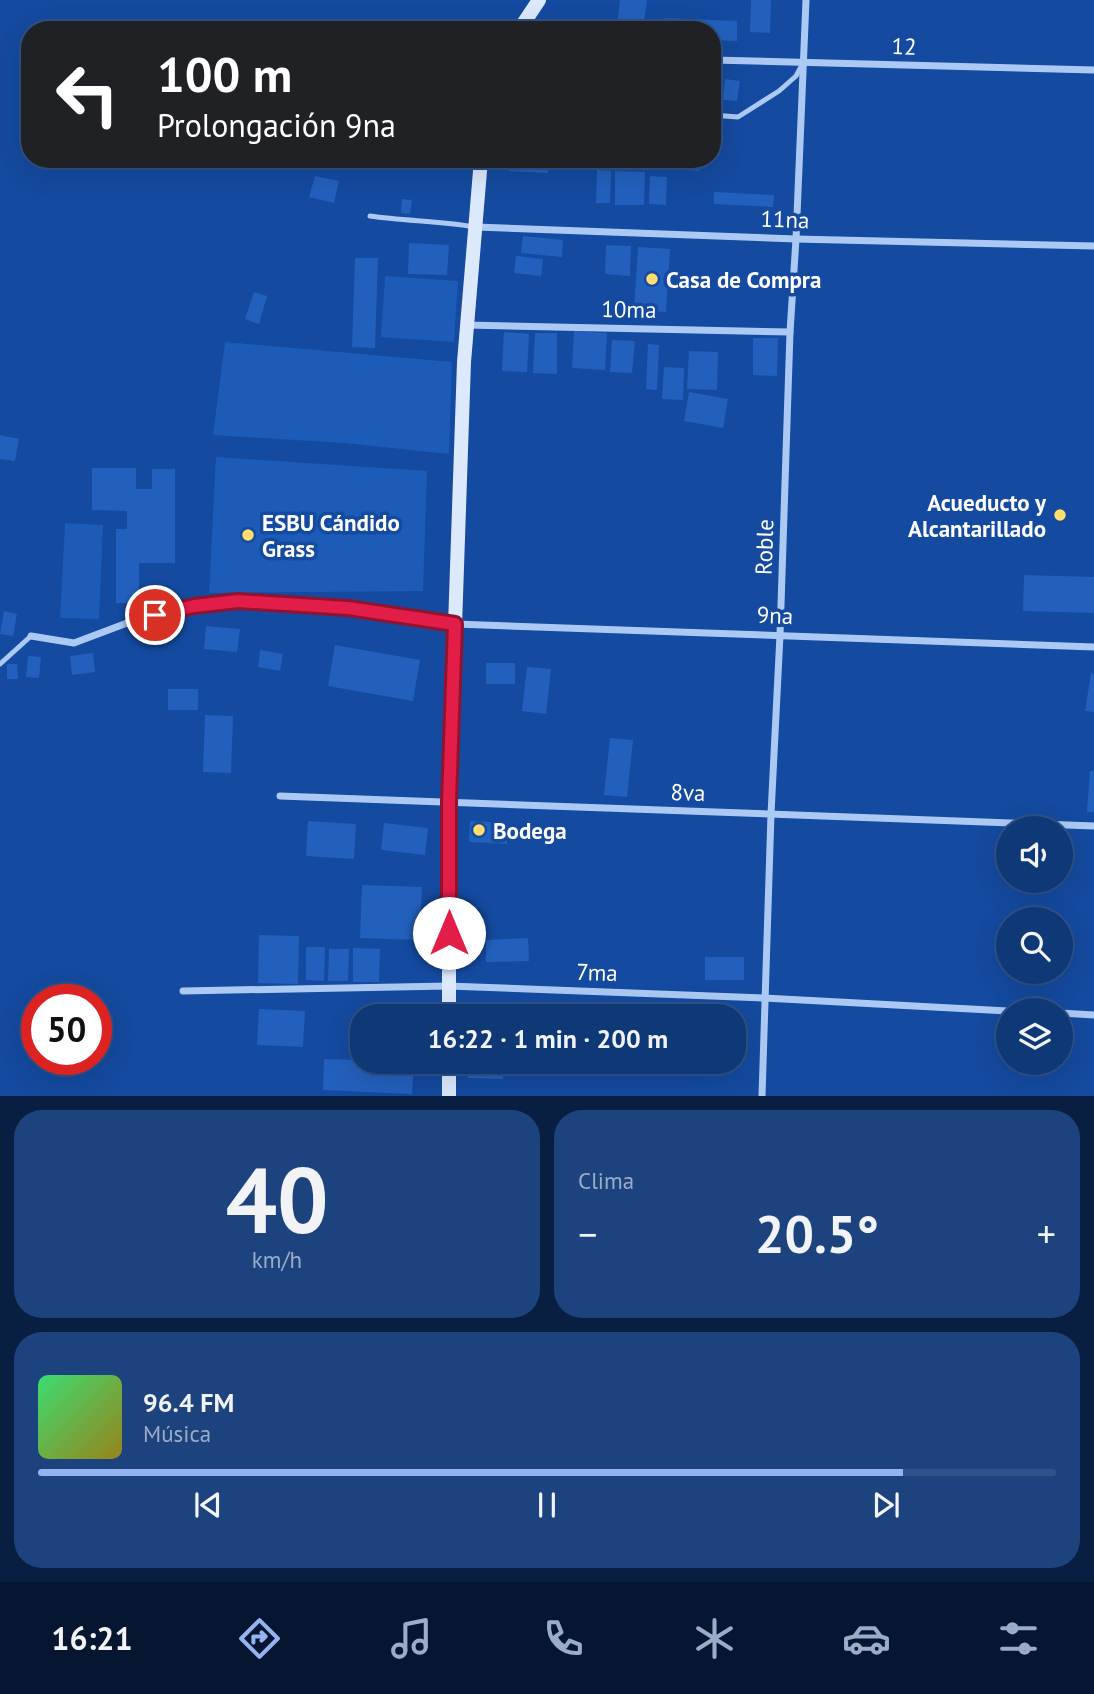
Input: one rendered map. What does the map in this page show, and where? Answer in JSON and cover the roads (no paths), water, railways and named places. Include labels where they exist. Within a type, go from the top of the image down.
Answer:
[{"type":"main road","points":[[525,21],[539,0]]},
{"type":"main road","points":[[449,1004],[449,802],[462,410],[480,168]]},
{"type":"main road","points":[[449,1074],[449,1096]]},
{"type":"street","name":"Roble","points":[[762,1096],[790,332],[806,0]]},
{"type":"street","name":"12","points":[[721,60],[1094,70]]},
{"type":"street","name":"11na","points":[[475,226],[796,239],[1094,246]]},
{"type":"street","name":"10ma","points":[[467,326],[790,332]]},
{"type":"street","name":"9na","points":[[31,636],[74,643],[147,617],[194,606],[238,601],[348,608],[455,624],[1094,647]]},
{"type":"street","name":"8va","points":[[280,796],[1094,826]]},
{"type":"street","name":"7ma","points":[[183,991],[448,985],[996,1010]]},
{"type":"street","points":[[1073,1014],[1094,1015]]},
{"type":"lane","points":[[721,116],[738,117],[758,105],[796,76],[803,62]]},
{"type":"lane","points":[[370,216],[475,226]]},
{"type":"lane","points":[[0,664],[31,636]]},
{"type":"place","name":"Casa de Compra","points":[[652,279]]},
{"type":"place","name":"Acueducto y Alcantarillado","points":[[1060,515]]},
{"type":"place","name":"ESBU Cándido Grass","points":[[248,535]]},
{"type":"place","name":"Bodega","points":[[479,830]]}]
